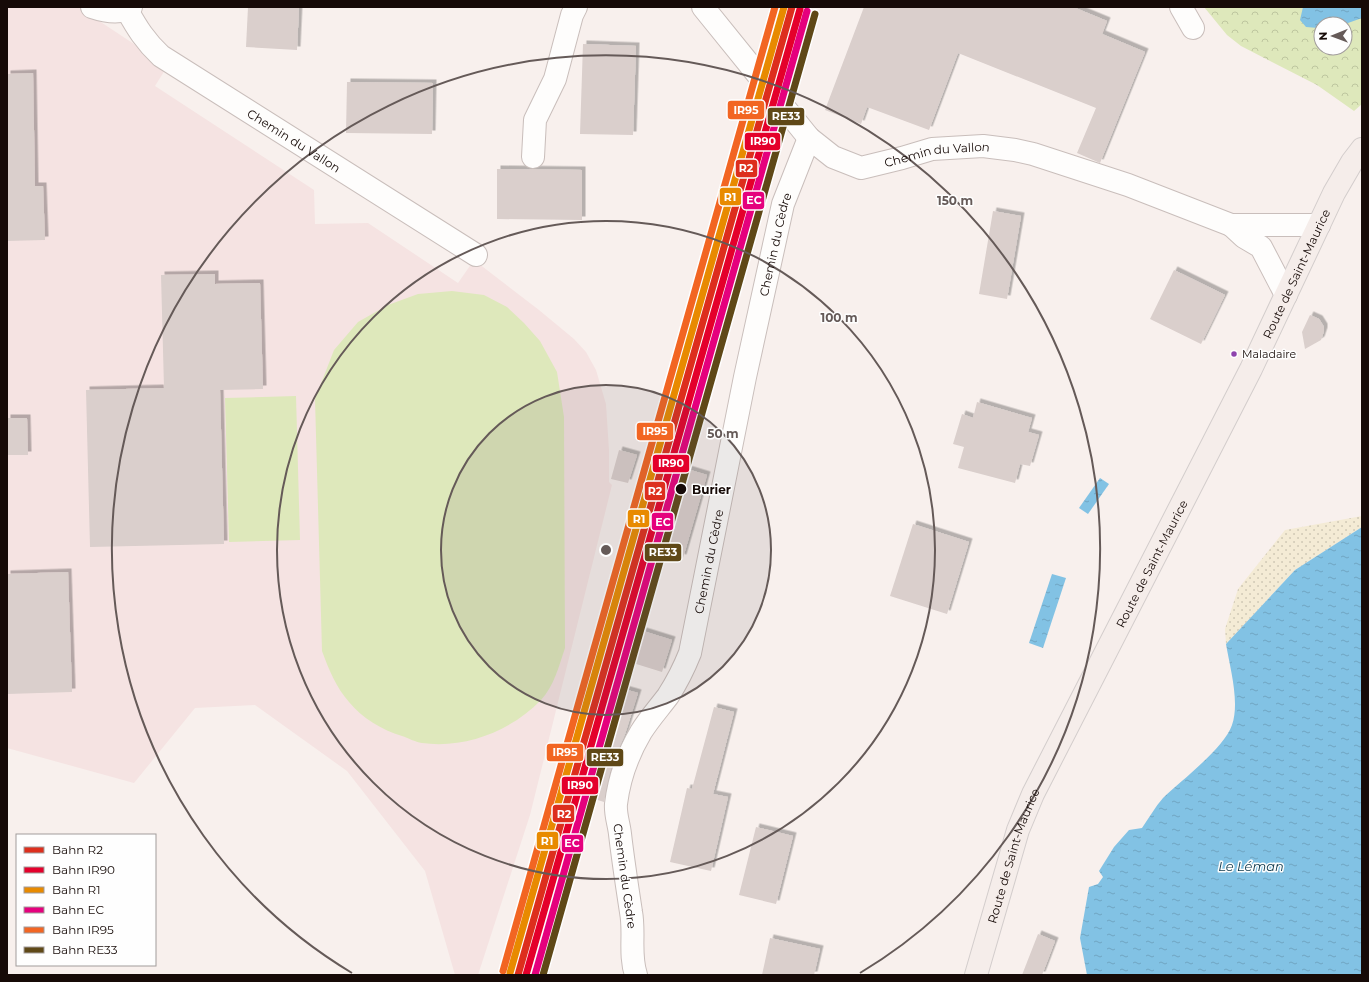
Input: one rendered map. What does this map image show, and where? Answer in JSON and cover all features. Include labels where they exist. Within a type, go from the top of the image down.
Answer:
[{"type":"main road","name":"Route de Saint-Maurice","points":[[976,975],[1018,830],[1033,794],[1251,369],[1334,193],[1357,156]]},
{"type":"street","name":"Chemin du Vallon","points":[[92,7],[110,12],[129,8],[141,35],[161,56],[476,255]]},
{"type":"street","points":[[533,157],[535,120],[555,79],[572,16],[576,7]]},
{"type":"street","name":"Chemin du Vallon","points":[[703,7],[809,138],[833,157],[861,168],[932,149],[983,146],[1015,150],[1039,156],[1128,185],[1231,225],[1319,225]]},
{"type":"street","points":[[1181,7],[1193,28]]},
{"type":"street","name":"Chemin du Cèdre","points":[[636,975],[632,956],[632,912],[624,872],[616,805],[620,784],[640,733],[668,696],[690,653],[745,377],[783,204],[809,138]]},
{"type":"street","name":"Chemin du Vallon","points":[[1231,225],[1244,237],[1261,247],[1286,296]]},
{"type":"shaded area","points":[[7,7],[78,7],[134,44],[165,70],[155,86],[314,190],[315,224],[368,223],[458,283],[474,260],[574,339],[586,352],[596,370],[606,404],[609,450],[609,482],[612,485],[530,815],[478,975],[455,975],[425,871],[347,771],[255,705],[195,708],[134,783],[7,748]]},
{"type":"sand","points":[[1362,516],[1362,527],[1295,570],[1226,644],[1225,629],[1238,589],[1285,530]]},
{"type":"green space","points":[[1204,7],[1362,7],[1362,104],[1354,111],[1317,85],[1241,46],[1227,35]]},
{"type":"green space","points":[[452,291],[484,295],[507,307],[540,341],[557,372],[564,417],[565,648],[556,676],[546,694],[529,711],[516,721],[502,729],[471,740],[438,744],[419,742],[380,727],[366,718],[354,708],[340,690],[330,672],[322,651],[315,399],[334,350],[358,322],[388,305],[418,294]]},
{"type":"green space","points":[[296,396],[300,540],[229,542],[225,398]]},
{"type":"water","points":[[1303,7],[1362,7],[1362,18],[1353,21],[1353,16],[1313,16],[1313,28],[1306,27],[1300,20]]},
{"type":"water","points":[[1100,478],[1109,484],[1088,514],[1079,508]]},
{"type":"water","name":"Le Léman","points":[[1362,527],[1362,975],[1087,975],[1080,938],[1089,887],[1098,884],[1103,877],[1099,871],[1114,847],[1129,830],[1142,828],[1163,798],[1221,744],[1232,725],[1235,696],[1226,644],[1295,570]]},
{"type":"water","points":[[1052,574],[1066,578],[1043,648],[1029,643]]},
{"type":"building","points":[[248,7],[299,7],[297,50],[246,47]]},
{"type":"building","points":[[864,7],[1073,7],[1107,21],[1102,34],[1145,52],[1100,163],[1077,153],[1096,108],[958,53],[929,130],[867,107],[861,124],[825,110]]},
{"type":"building","points":[[583,44],[636,46],[633,135],[580,134]]},
{"type":"building","points":[[33,73],[35,186],[43,186],[45,240],[7,241],[7,74]]},
{"type":"building","points":[[347,82],[433,83],[432,134],[346,133]]},
{"type":"building","points":[[497,169],[582,170],[582,220],[497,219]]},
{"type":"building","points":[[993,211],[1021,216],[1007,299],[979,294]]},
{"type":"building","points":[[1174,270],[1225,295],[1201,344],[1150,319]]},
{"type":"building","points":[[215,274],[215,284],[260,283],[263,389],[220,390],[224,544],[90,547],[86,390],[164,388],[161,275]]},
{"type":"building","points":[[1310,315],[1319,319],[1324,327],[1324,331],[1321,340],[1305,349],[1302,332]]},
{"type":"building","points":[[977,402],[1032,418],[1028,432],[1039,435],[1030,466],[1020,464],[1015,483],[958,468],[964,447],[953,444],[962,414],[973,418]]},
{"type":"building","points":[[7,418],[27,418],[28,455],[7,455]]},
{"type":"building","points":[[619,450],[637,455],[628,483],[611,479]]},
{"type":"building","points":[[674,465],[707,475],[683,558],[656,550],[667,507],[663,506]]},
{"type":"building","points":[[913,524],[969,542],[947,614],[890,596]]},
{"type":"building","points":[[68,572],[72,692],[7,694],[7,574]]},
{"type":"building","points":[[643,631],[672,640],[662,672],[633,663]]},
{"type":"building","points":[[617,687],[638,693],[625,734],[610,772],[604,802],[585,796]]},
{"type":"building","points":[[714,707],[734,712],[713,794],[728,797],[711,871],[670,862],[687,788],[692,789]]},
{"type":"building","points":[[756,827],[793,836],[776,904],[739,895]]},
{"type":"building","points":[[1038,934],[1055,941],[1042,975],[1022,975]]},
{"type":"building","points":[[770,938],[820,949],[814,975],[762,975]]},
{"type":"rail line","name":"IR95","points":[[503,971],[775,7]]},
{"type":"rail line","name":"R1","points":[[510,973],[784,7]]},
{"type":"rail line","name":"R2","points":[[518,975],[792,7]]},
{"type":"rail line","name":"IR90","points":[[526,975],[800,9]]},
{"type":"rail line","name":"EC","points":[[535,975],[807,11]]},
{"type":"rail line","name":"RE33","points":[[543,975],[815,14]]},
{"type":"place","name":"Maladaire","points":[[1234,354]]},
{"type":"place","name":"Burier","points":[[681,489]]}]
